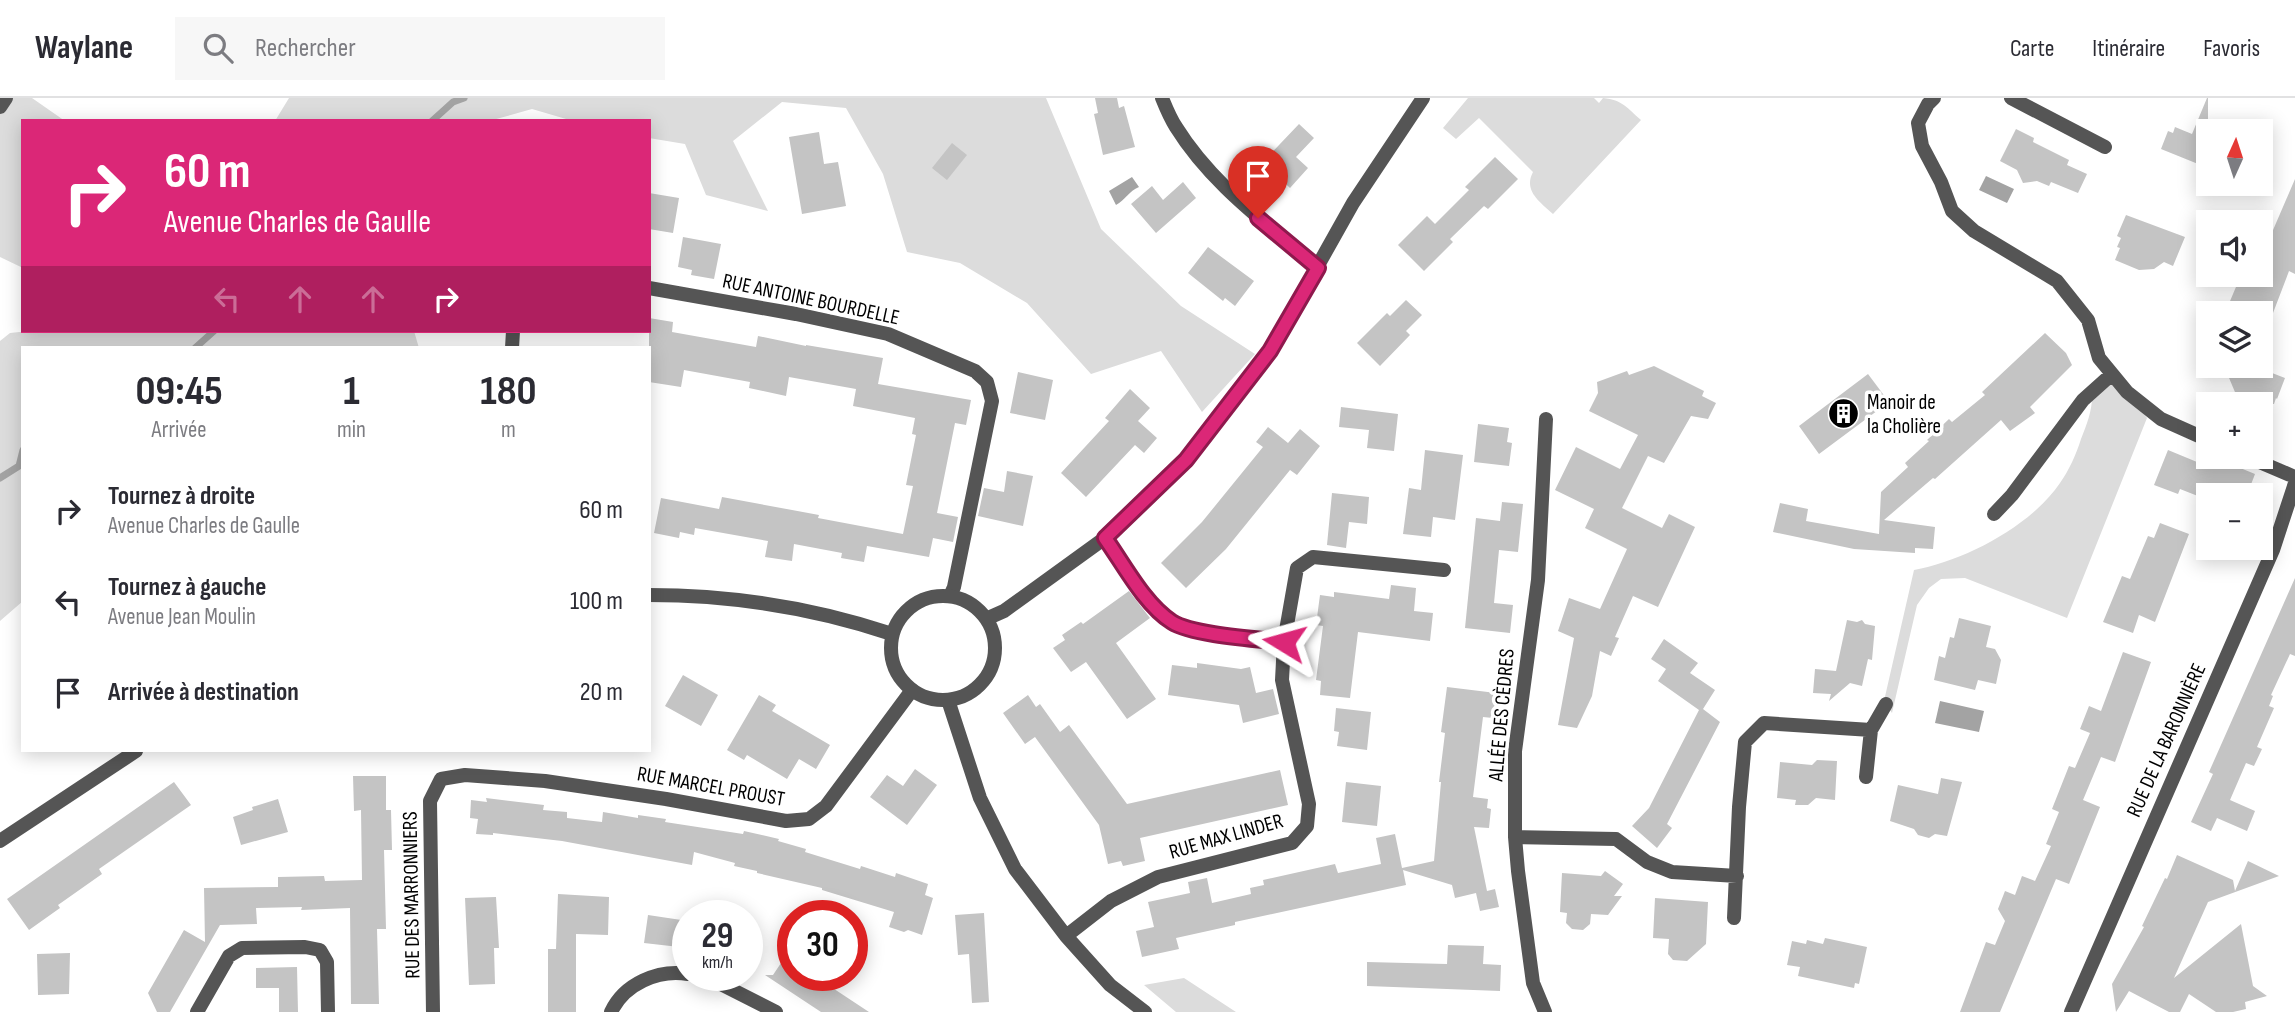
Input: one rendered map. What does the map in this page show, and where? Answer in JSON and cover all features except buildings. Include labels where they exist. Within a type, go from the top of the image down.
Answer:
[{"type":"street","points":[[0,107],[6,98]]},
{"type":"street","points":[[1162,98],[1176,127],[1206,167],[1258,218],[1318,268]]},
{"type":"street","points":[[986,619],[1004,611],[1105,538],[1186,460],[1270,351],[1353,203],[1423,98]]},
{"type":"street","points":[[1934,98],[1918,123],[1922,146],[1941,182],[1952,211],[1974,231],[2057,281],[2088,320],[2099,358],[2127,392],[2161,419],[2196,435]]},
{"type":"street","points":[[2011,98],[2105,147]]},
{"type":"street","name":"RUE ANTOINE BOURDELLE","points":[[651,288],[796,314],[888,334],[975,371],[987,382],[992,401],[950,596]]},
{"type":"street","points":[[1994,514],[2012,495],[2083,400],[2112,374]]},
{"type":"street","name":"ALLÉE DES CÈDRES","points":[[1545,1012],[1534,983],[1515,837],[1515,751],[1538,580],[1546,419]]},
{"type":"street","points":[[2273,469],[2295,480]]},
{"type":"street","name":"RUE DE LA BARONNIÈRE","points":[[2071,1012],[2273,550],[2295,480]]},
{"type":"street","points":[[1105,538],[1156,609],[1174,624],[1197,631],[1284,642]]},
{"type":"street","name":"RUE MAX LINDER","points":[[1066,936],[1111,901],[1158,877],[1292,844],[1307,826],[1309,804],[1282,680],[1284,642],[1297,568],[1312,557],[1444,569]]},
{"type":"street","points":[[651,595],[748,601],[827,615],[892,634]]},
{"type":"street","points":[[935,596],[950,596],[968,602],[986,619],[995,644],[994,657],[983,681],[972,691],[948,700],[925,697],[912,690],[898,675],[892,662],[892,634],[898,620],[914,604],[935,596]]},
{"type":"street","name":"RUE MARCEL PROUST","points":[[441,779],[464,775],[545,781],[786,821],[809,819],[827,806],[912,690]]},
{"type":"street","points":[[948,700],[986,810],[1015,869],[1066,936],[1110,985],[1145,1012]]},
{"type":"street","points":[[1866,777],[1871,730],[1886,704]]},
{"type":"street","points":[[1734,918],[1745,743],[1764,723],[1871,730]]},
{"type":"street","points":[[0,841],[134,752]]},
{"type":"street","name":"RUE DES MARRONNIERS","points":[[433,1012],[430,801],[441,779]]},
{"type":"street","points":[[1515,837],[1616,839],[1647,862],[1672,872],[1737,876]]},
{"type":"street","points":[[197,1012],[229,956],[235,951],[243,948],[305,947],[320,950],[327,962],[328,1012]]},
{"type":"street","points":[[611,1012],[616,1002],[643,979],[672,972]]},
{"type":"street","points":[[734,991],[776,1012]]},
{"type":"shaded area","points":[[0,98],[32,98],[62,119],[21,119],[21,267],[0,257]]},
{"type":"shaded area","points":[[289,98],[1046,98],[1101,229],[1181,306],[1255,354],[1202,412],[1161,351],[1091,374],[1027,303],[960,263],[907,252],[883,174],[846,108],[782,102],[733,141],[768,211],[706,195],[685,144],[651,138],[651,119],[566,119],[532,109],[496,119],[276,119]]},
{"type":"shaded area","points":[[1468,98],[1594,98],[1599,103],[1603,98],[1620,103],[1641,120],[1553,214],[1534,196],[1530,185],[1533,172],[1479,118],[1456,139],[1443,128]]},
{"type":"shaded area","points":[[1986,176],[2014,189],[2007,203],[1979,190]]},
{"type":"shaded area","points":[[1132,177],[1139,187],[1116,205],[1109,191]]},
{"type":"shaded area","points":[[10,333],[415,333],[418,346],[21,346],[21,603],[0,621],[0,341]]},
{"type":"shaded area","points":[[2112,374],[2147,418],[2067,618],[1965,578],[1941,579],[1929,588],[1917,605],[1892,713],[1884,701],[1914,570],[1975,550],[2014,527],[2047,499],[2075,457],[2089,416],[2092,392]]},
{"type":"shaded area","points":[[1940,701],[1984,711],[1979,732],[1935,723]]},
{"type":"shaded area","points":[[1184,978],[1236,1012],[1176,1012],[1144,985]]},
{"type":"waterway","points":[[434,119],[453,102],[464,98]]},
{"type":"waterway","points":[[197,346],[212,333]]},
{"type":"waterway","points":[[0,478],[19,466],[21,458]]},
{"type":"place","name":"Manoir de la Cholière","points":[[1844,414]]},
{"type":"route","points":[[1258,218],[1318,268],[1270,351],[1186,460],[1105,538],[1156,609],[1174,624],[1197,631],[1284,642]]}]
